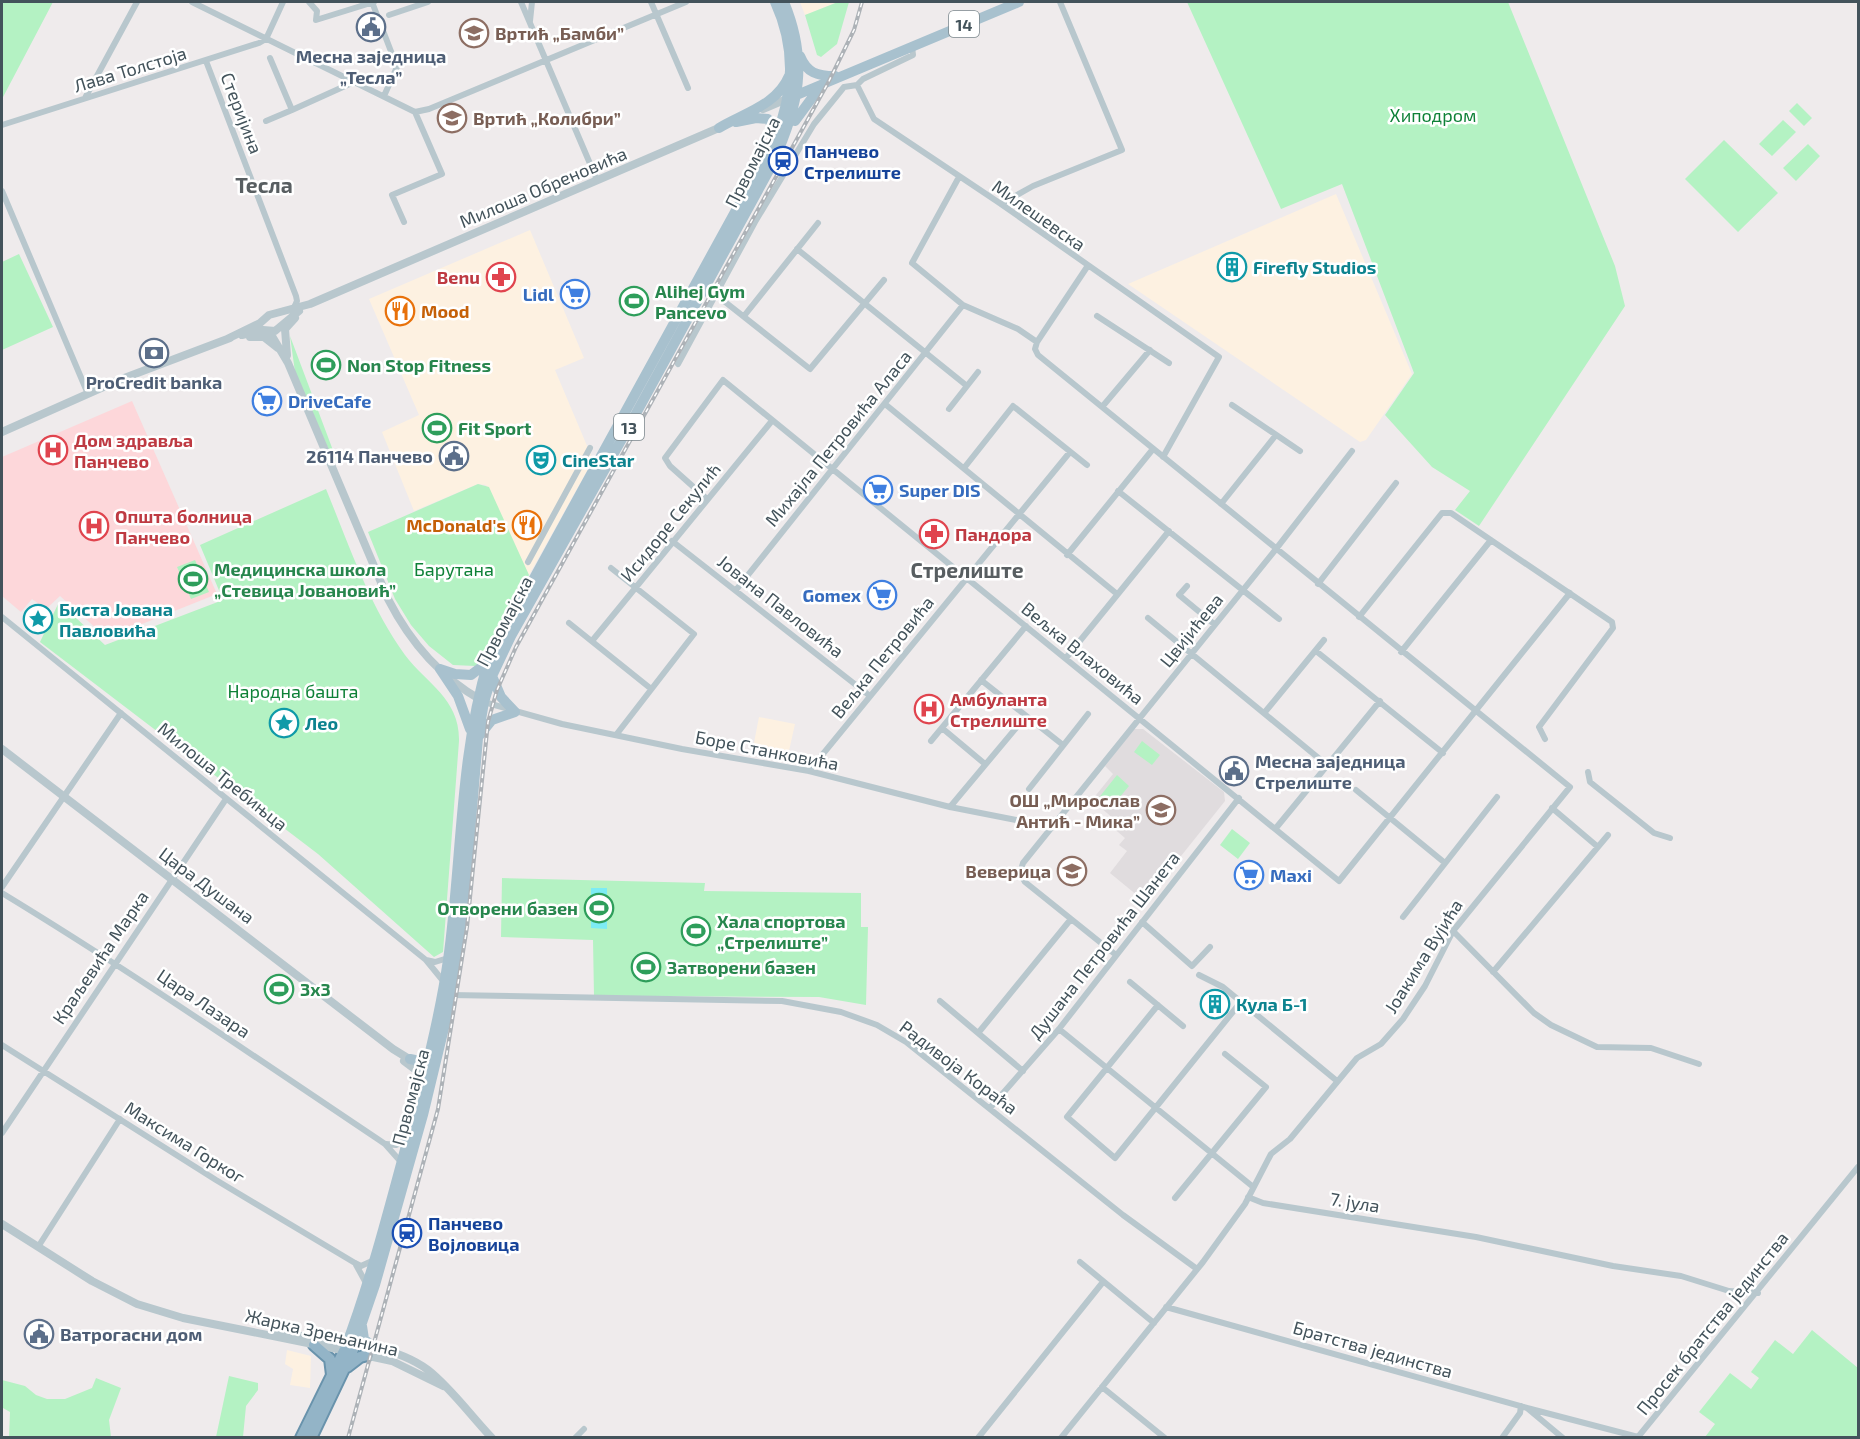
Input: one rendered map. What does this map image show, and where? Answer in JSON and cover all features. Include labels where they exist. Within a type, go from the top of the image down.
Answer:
[{"type":"highway","points":[[314,1346],[330,1359],[332,1378]]},
{"type":"highway","name":"13","points":[[311,1437],[345,1370],[350,1347]]},
{"type":"highway","name":"13","points":[[301,1437],[350,1347]]},
{"type":"highway","points":[[345,1370],[356,1359],[372,1352]]},
{"type":"main road","name":"13","points":[[775,2],[795,56]]},
{"type":"main road","name":"13","points":[[784,2],[795,56],[793,96]]},
{"type":"main road","name":"14","points":[[793,96],[1019,2]]},
{"type":"main road","points":[[723,126],[767,103],[779,92],[788,77],[795,56],[813,73],[840,76]]},
{"type":"main road","points":[[787,132],[824,83]]},
{"type":"main road","name":"Првомајска","points":[[480,700],[511,636],[627,430],[787,132],[793,96]]},
{"type":"main road","name":"Првомајска","points":[[350,1347],[407,1139],[429,1076],[429,1055],[448,995],[445,982],[474,735],[488,662],[775,139],[793,96]]},
{"type":"main road","points":[[723,126],[756,118],[768,120],[774,128],[775,139]]},
{"type":"main road","points":[[440,669],[455,674],[471,675],[488,662]]},
{"type":"main road","points":[[440,669],[458,696],[474,735],[488,722],[515,712],[501,697],[492,676]]},
{"type":"main road","name":"Првомајска","points":[[350,1347],[362,1325],[429,1076],[448,995],[463,916],[474,735]]},
{"type":"main road","points":[[410,1059],[420,1061],[429,1055]]},
{"type":"main road","points":[[362,1325],[364,1340],[372,1352]]},
{"type":"street","points":[[85,98],[137,2]]},
{"type":"street","points":[[192,2],[415,112],[442,174],[392,195],[404,222]]},
{"type":"street","points":[[266,39],[283,2]]},
{"type":"street","points":[[309,2],[317,11],[316,20],[373,2],[397,67],[384,96]]},
{"type":"street","points":[[389,15],[428,2]]},
{"type":"street","points":[[520,2],[547,59],[597,180]]},
{"type":"street","points":[[530,21],[532,2]]},
{"type":"street","points":[[651,2],[688,88]]},
{"type":"street","points":[[415,112],[429,109],[686,2]]},
{"type":"street","points":[[1001,204],[1033,186],[1122,150],[1060,2]]},
{"type":"street","name":"Лава Толстоја","points":[[2,125],[206,61],[266,39]]},
{"type":"street","points":[[678,364],[715,294],[803,141],[831,102],[848,86],[857,85],[862,79],[912,55],[915,52],[912,46]]},
{"type":"street","points":[[270,58],[292,110]]},
{"type":"street","name":"Стеријина","points":[[206,61],[296,296],[297,310]]},
{"type":"street","points":[[266,121],[354,82]]},
{"type":"street","name":"Милешевска","points":[[857,85],[874,119],[1001,204],[1087,267],[1219,357],[1163,457]]},
{"type":"street","name":"Милоша Обреновића","points":[[297,310],[793,96]]},
{"type":"street","points":[[959,177],[912,263],[963,305],[1018,329],[1037,342]]},
{"type":"street","points":[[2,191],[88,394]]},
{"type":"street","points":[[744,316],[818,223]]},
{"type":"street","points":[[797,249],[866,302],[967,386]]},
{"type":"street","points":[[1087,267],[1037,342],[1035,349],[1038,355],[1401,652],[1477,710]]},
{"type":"street","points":[[715,294],[810,369],[884,280]]},
{"type":"street","name":"Михајла Петровића Аласа","points":[[736,590],[963,305]]},
{"type":"street","points":[[2,432],[88,394],[227,339],[264,319],[297,310]]},
{"type":"street","points":[[227,339],[268,330],[275,331],[297,310]]},
{"type":"street","points":[[285,356],[286,327],[297,310]]},
{"type":"street","points":[[274,315],[279,318],[285,356]]},
{"type":"street","points":[[1097,316],[1170,363]]},
{"type":"street","points":[[264,319],[268,330],[285,356],[392,606],[412,638],[440,669],[480,700]]},
{"type":"street","points":[[236,337],[264,337],[285,356]]},
{"type":"street","points":[[1102,407],[1150,350]]},
{"type":"street","points":[[949,409],[978,372]]},
{"type":"street","name":"Вељка Влаховића","points":[[707,500],[665,458],[723,380],[771,422],[966,577],[1339,881],[1391,818]]},
{"type":"street","points":[[885,404],[1117,594]]},
{"type":"street","points":[[1232,405],[1300,451]]},
{"type":"street","points":[[964,468],[1013,406],[1087,465]]},
{"type":"street","name":"Исидоре Секулић","points":[[592,641],[771,422]]},
{"type":"street","points":[[1221,504],[1276,435]]},
{"type":"street","points":[[528,562],[590,448]]},
{"type":"street","points":[[1067,555],[1153,449]]},
{"type":"street","name":"Цвијићева","points":[[1071,919],[1025,882],[1020,873],[1023,863],[1352,451]]},
{"type":"street","name":"Вељка Петровића","points":[[809,771],[1070,452]]},
{"type":"street","points":[[1318,584],[1396,483]]},
{"type":"street","points":[[1118,491],[1279,619]]},
{"type":"street","points":[[1359,617],[1442,513],[1451,513],[1612,622],[1613,628],[1539,727],[1545,739]]},
{"type":"street","points":[[1066,658],[1169,531]]},
{"type":"street","points":[[1401,652],[1491,540]]},
{"type":"street","name":"Јована Павловића","points":[[672,541],[870,696]]},
{"type":"street","points":[[612,568],[694,634],[650,688],[616,735]]},
{"type":"street","points":[[1187,586],[1179,595],[1214,624]]},
{"type":"street","points":[[1391,818],[1570,593]]},
{"type":"street","points":[[1148,618],[1328,765]]},
{"type":"street","points":[[2,627],[4,619]]},
{"type":"street","name":"Милоша Требињца","points":[[4,619],[426,960],[445,982]]},
{"type":"street","points":[[569,623],[650,688]]},
{"type":"street","points":[[931,741],[1026,626]]},
{"type":"street","points":[[1265,712],[1324,640]]},
{"type":"street","points":[[1316,651],[1443,753]]},
{"type":"street","points":[[981,680],[1063,746]]},
{"type":"street","name":"Боре Станковића","points":[[480,700],[515,712],[616,735],[809,771],[950,807],[1052,827]]},
{"type":"street","points":[[1276,828],[1380,701]]},
{"type":"street","name":"Јоакима Вујића","points":[[1248,1197],[1271,1154],[1290,1139],[1357,1058],[1382,1044],[1403,1019],[1425,986],[1453,931],[1570,787],[1477,710]]},
{"type":"street","points":[[2,887],[122,713]]},
{"type":"street","points":[[1029,789],[1088,714]]},
{"type":"street","points":[[950,807],[1026,716]]},
{"type":"street","points":[[942,728],[985,764]]},
{"type":"street","name":"Цара Душана","points":[[2,749],[429,1076]]},
{"type":"street","points":[[1588,772],[1590,782],[1654,833],[1670,838]]},
{"type":"street","points":[[1356,790],[1445,863]]},
{"type":"street","points":[[1403,917],[1497,796]]},
{"type":"street","name":"Душана Петровића Шанета","points":[[990,1108],[1059,1029],[1239,798]]},
{"type":"street","name":"Краљевића Марка","points":[[2,1133],[226,799]]},
{"type":"street","points":[[1552,808],[1598,847]]},
{"type":"street","points":[[1493,972],[1608,835]]},
{"type":"street","name":"Цара Лазара","points":[[2,893],[115,962],[385,1144],[401,1163]]},
{"type":"street","points":[[979,1032],[1071,919],[1116,955]]},
{"type":"street","points":[[1142,922],[1192,966],[1209,947]]},
{"type":"street","points":[[1453,931],[1493,972],[1551,1025],[1597,1047],[1651,1048],[1699,1064]]},
{"type":"street","points":[[426,960],[435,962],[448,958]]},
{"type":"street","points":[[1199,975],[1223,987],[1337,1081]]},
{"type":"street","points":[[1130,982],[1183,1026]]},
{"type":"street","name":"Радивоја Кораћа","points":[[448,995],[548,998],[718,998],[814,1005],[849,1014],[886,1030],[929,1059],[1123,1215],[1197,1269]]},
{"type":"street","points":[[940,1001],[1023,1071]]},
{"type":"street","points":[[1158,1005],[1067,1117],[1115,1158],[1240,1003]]},
{"type":"street","points":[[1059,1029],[1211,1156],[1252,1186]]},
{"type":"street","name":"Максима Горког","points":[[2,1045],[355,1263]]},
{"type":"street","name":"Цара Душана","points":[[393,1048],[429,1076]]},
{"type":"street","points":[[1175,1198],[1266,1087],[1225,1054]]},
{"type":"street","points":[[38,1247],[120,1119]]},
{"type":"street","points":[[385,1144],[396,1145],[407,1139]]},
{"type":"street","name":"Просек братства јединства","points":[[1524,1407],[1638,1437],[1758,1293],[1858,1167]]},
{"type":"street","points":[[1061,1437],[1197,1269],[1248,1197]]},
{"type":"street","name":"7. јула","points":[[1248,1197],[1263,1203],[1476,1237],[1613,1266],[1681,1276],[1730,1291],[1758,1293]]},
{"type":"street","name":"Жарка Зрењанина","points":[[2,1224],[98,1285],[137,1304],[183,1318],[372,1352],[402,1365],[443,1386],[492,1437]]},
{"type":"street","points":[[355,1263],[365,1265],[374,1260]]},
{"type":"street","points":[[1080,1262],[1154,1323]]},
{"type":"street","points":[[355,1263],[366,1285]]},
{"type":"street","points":[[978,1437],[1103,1282]]},
{"type":"street","name":"Братства јединства","points":[[1166,1307],[1524,1407],[1563,1437]]},
{"type":"street","name":"Жарка Зрењанина","points":[[226,1326],[314,1346],[350,1347]]},
{"type":"street","points":[[1102,1387],[1165,1437]]},
{"type":"street","points":[[1502,1437],[1524,1407]]},
{"type":"street","points":[[575,1437],[584,1429]]},
{"type":"shaded area","points":[[800,2],[838,2],[805,15]]},
{"type":"shaded area","points":[[1336,194],[1412,374],[1366,440],[1360,442],[1128,284]]},
{"type":"shaded area","points":[[530,230],[584,358],[555,370],[593,460],[529,575],[486,485],[478,484],[414,511],[382,432],[419,415],[369,299]]},
{"type":"shaded area","name":"Општа болница Панчево","points":[[132,401],[217,594],[107,638],[60,596],[46,609],[32,599],[21,612],[2,596],[2,457]]},
{"type":"shaded area","points":[[759,717],[795,724],[787,760],[752,753]]},
{"type":"shaded area","name":"ОШ „Мирослав Антић - Мика”","points":[[1134,729],[1143,729],[1224,792],[1225,801],[1149,896],[1143,890],[1138,896],[1110,873],[1127,851],[1119,845],[1125,838],[1111,826],[1115,820],[1092,800],[1113,774],[1105,766]]},
{"type":"shaded area","points":[[287,1350],[311,1356],[310,1388],[290,1385],[293,1369],[285,1364]]},
{"type":"green space","points":[[2,2],[53,2],[2,99]]},
{"type":"green space","points":[[838,2],[849,2],[837,44],[821,57],[817,55],[805,15]]},
{"type":"green space","name":"Хиподром","points":[[1187,2],[1508,2],[1615,266],[1625,306],[1479,526],[1455,510],[1470,491],[1432,467],[1385,415],[1414,373],[1342,184],[1281,209]]},
{"type":"green space","points":[[1797,103],[1812,118],[1804,126],[1789,111]]},
{"type":"green space","points":[[1783,120],[1796,132],[1772,156],[1759,144]]},
{"type":"green space","points":[[1724,140],[1778,193],[1738,232],[1685,179]]},
{"type":"green space","points":[[1808,144],[1820,156],[1796,181],[1783,168]]},
{"type":"green space","points":[[19,254],[53,327],[2,350],[2,262]]},
{"type":"green space","points":[[290,336],[337,461],[334,462],[295,372]]},
{"type":"green space","name":"Барутана","points":[[478,484],[489,487],[529,575],[479,663],[475,666],[453,665],[429,646],[411,625],[395,599],[368,532]]},
{"type":"green space","name":"Народна башта","points":[[326,489],[370,595],[392,636],[405,655],[441,693],[454,714],[458,726],[459,741],[443,952],[434,957],[318,854],[40,642],[59,602],[105,645],[223,600],[200,545]]},
{"type":"green space","name":"Медицинска школа „Стевица Јовановић”","points":[[195,560],[209,592],[191,599],[177,567]]},
{"type":"green space","points":[[1142,741],[1160,755],[1152,765],[1134,752]]},
{"type":"green space","points":[[1117,775],[1129,786],[1109,810],[1097,800]]},
{"type":"green space","points":[[1232,829],[1250,843],[1238,859],[1220,845]]},
{"type":"green space","points":[[502,878],[705,883],[704,891],[861,893],[861,927],[868,927],[866,1005],[819,997],[594,996],[593,940],[501,937]]},
{"type":"green space","points":[[1812,1330],[1858,1368],[1858,1437],[1705,1437],[1715,1424],[1699,1412],[1730,1373],[1751,1389],[1759,1378],[1751,1372],[1775,1340],[1793,1354]]},
{"type":"green space","points":[[229,1376],[258,1383],[258,1390],[246,1406],[243,1437],[216,1437]]},
{"type":"green space","points":[[96,1378],[121,1388],[109,1420],[111,1437],[9,1437],[10,1412],[3,1408],[2,1380],[25,1386],[36,1395],[47,1399],[65,1399],[92,1388]]},
{"type":"water","name":"Отворени базен","points":[[591,888],[607,888],[607,929],[591,928]]},
{"type":"railway","points":[[348,1438],[438,1109],[467,927],[488,722],[497,690],[516,647],[829,81],[854,30],[862,2]]},
{"type":"place","name":"Месна заједница „Тесла”","points":[[371,27]]},
{"type":"place","name":"Вртић „Бамби”","points":[[474,33]]},
{"type":"place","name":"Вртић „Колибри”","points":[[452,118]]},
{"type":"place","name":"Панчево Стрелиште","points":[[783,161]]},
{"type":"place","name":"Firefly Studios","points":[[1232,267]]},
{"type":"place","name":"Benu","points":[[501,277]]},
{"type":"place","name":"Lidl","points":[[575,294]]},
{"type":"place","name":"Alihej Gym Pancevo","points":[[634,301]]},
{"type":"place","name":"Mood","points":[[400,311]]},
{"type":"place","name":"ProCredit banka","points":[[154,353]]},
{"type":"place","name":"Non Stop Fitness","points":[[326,365]]},
{"type":"place","name":"DriveCafe","points":[[267,401]]},
{"type":"place","name":"Fit Sport","points":[[437,428]]},
{"type":"place","name":"Дом здравља Панчево","points":[[53,450]]},
{"type":"place","name":"26114 Панчево","points":[[454,456]]},
{"type":"place","name":"CineStar","points":[[541,460]]},
{"type":"place","name":"Super DIS","points":[[878,490]]},
{"type":"place","name":"McDonald's","points":[[527,525]]},
{"type":"place","name":"Општа болница Панчево","points":[[94,526]]},
{"type":"place","name":"Пандора","points":[[934,534]]},
{"type":"place","name":"Медицинска школа „Стевица Јовановић”","points":[[193,579]]},
{"type":"place","name":"Gomex","points":[[882,595]]},
{"type":"place","name":"Биста Јована Павловића","points":[[38,619]]},
{"type":"place","name":"Амбуланта Стрелиште","points":[[929,709]]},
{"type":"place","name":"Лео","points":[[284,723]]},
{"type":"place","name":"Месна заједница Стрелиште","points":[[1234,771]]},
{"type":"place","name":"ОШ „Мирослав Антић - Мика”","points":[[1161,810]]},
{"type":"place","name":"Веверица","points":[[1072,871]]},
{"type":"place","name":"Maxi","points":[[1249,875]]},
{"type":"place","name":"Отворени базен","points":[[599,908]]},
{"type":"place","name":"Хала спортова „Стрелиште”","points":[[696,931]]},
{"type":"place","name":"Затворени базен","points":[[646,967]]},
{"type":"place","name":"3x3","points":[[279,989]]},
{"type":"place","name":"Кула Б-1","points":[[1215,1004]]},
{"type":"place","name":"Панчево Војловица","points":[[407,1233]]},
{"type":"place","name":"Ватрогасни дом","points":[[39,1334]]},
{"type":"district","name":"Тесла","points":[[264,184]]},
{"type":"district","name":"Стрелиште","points":[[967,569]]}]
